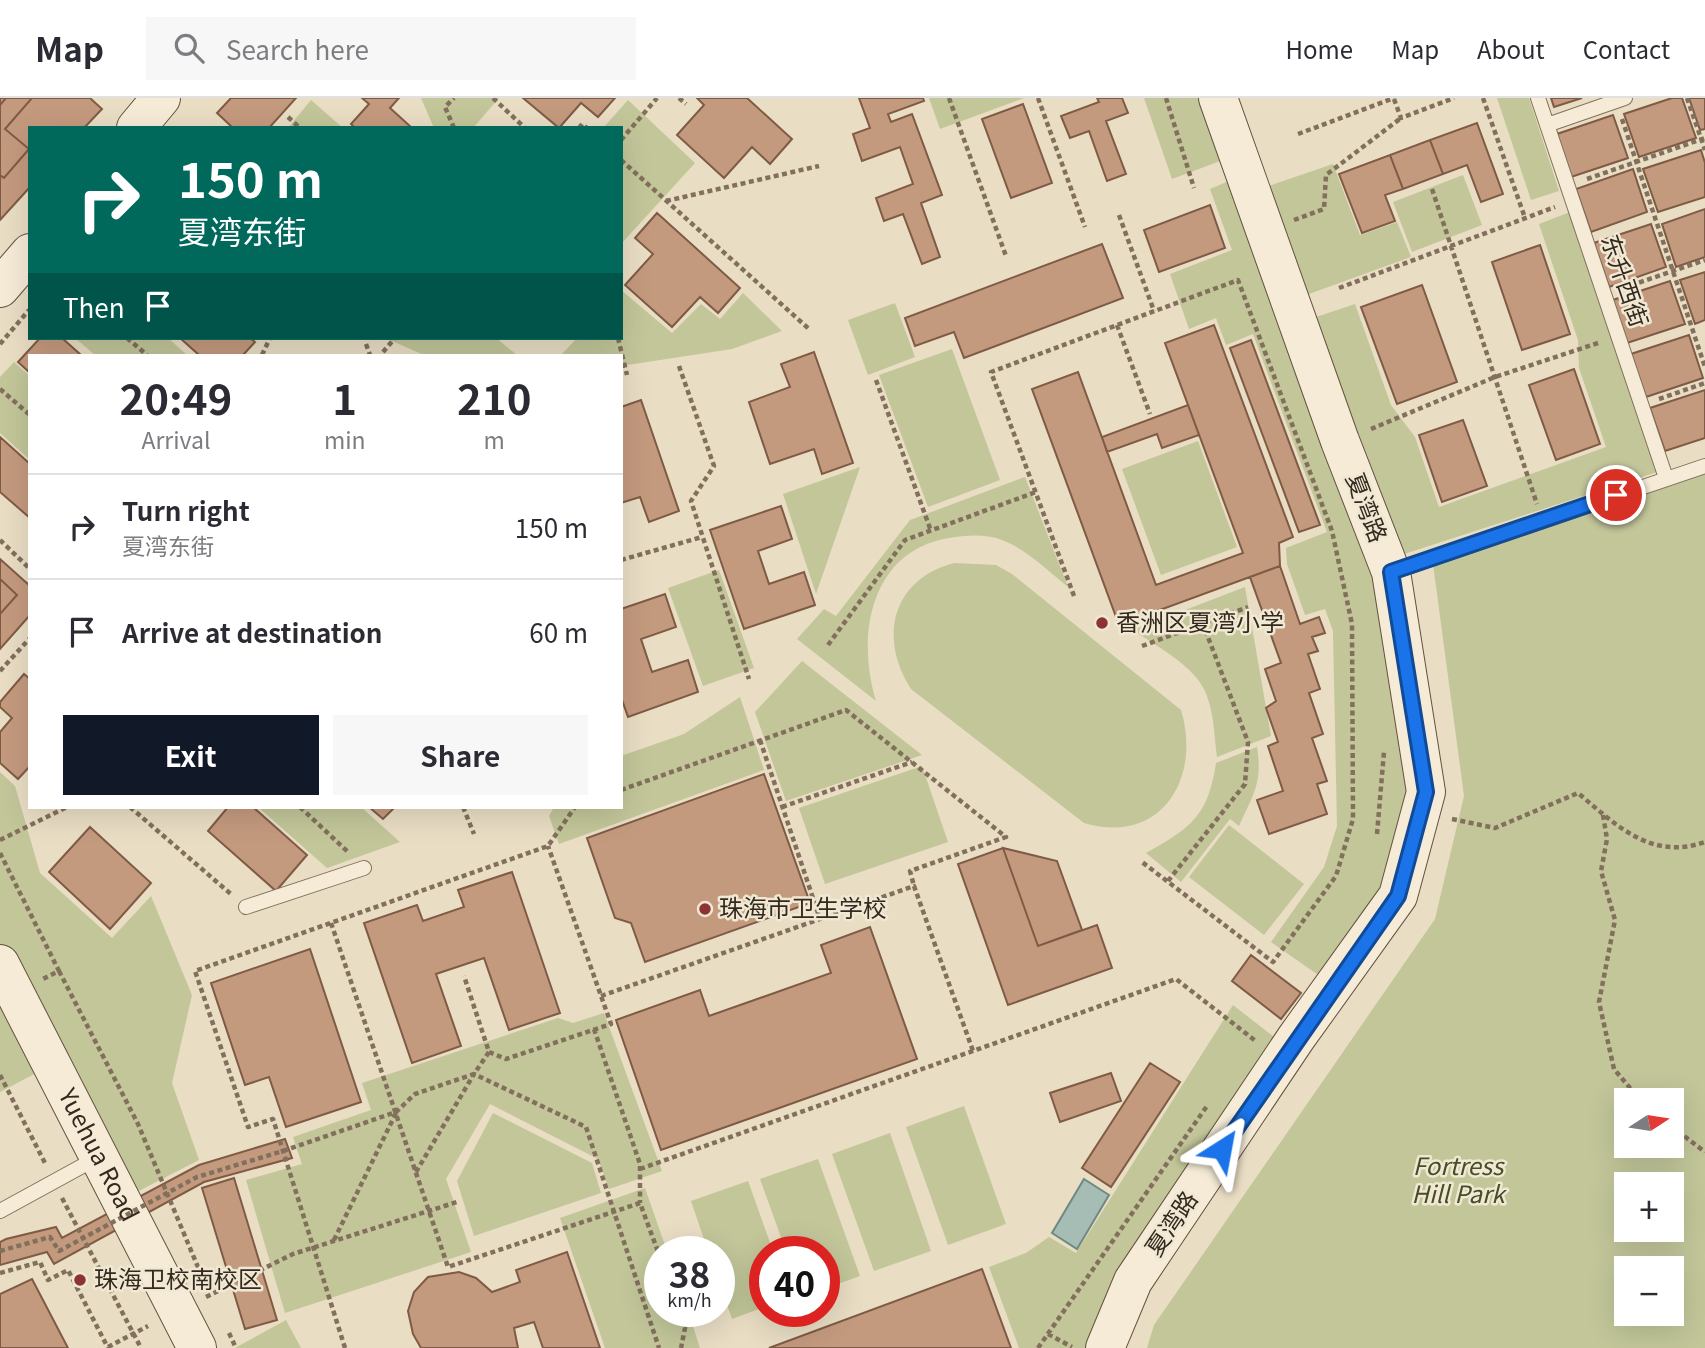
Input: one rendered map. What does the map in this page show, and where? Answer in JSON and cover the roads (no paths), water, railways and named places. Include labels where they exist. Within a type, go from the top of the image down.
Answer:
[{"type":"street","points":[[138,126],[161,98]]},
{"type":"street","name":"夏湾路","points":[[1079,1345],[1133,1281],[1267,1050],[1398,896],[1443,818],[1426,792],[1391,572],[1285,223],[1218,98]]},
{"type":"street","points":[[0,288],[28,255]]},
{"type":"street","name":"Yuehua Road","points":[[8,979],[128,1214],[194,1303],[211,1337]]},
{"type":"lane","name":"东升西街","points":[[1538,98],[1666,478]]},
{"type":"lane","points":[[1547,125],[1621,99]]},
{"type":"lane","points":[[1391,572],[1705,466]]},
{"type":"lane","points":[[246,907],[364,868]]},
{"type":"lane","points":[[0,1211],[99,1157]]},
{"type":"water","points":[[1084,1179],[1109,1195],[1077,1249],[1052,1233]]},
{"type":"place","name":"香洲区夏湾小学","points":[[1102,623]]},
{"type":"place","name":"珠海市卫生学校","points":[[705,909]]},
{"type":"place","name":"珠海卫校南校区","points":[[80,1280]]},
{"type":"park label","name":"Fortress Hill Park","points":[[1458,1181]]}]
